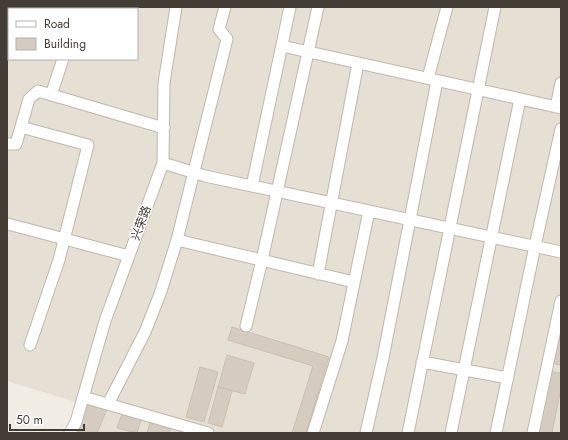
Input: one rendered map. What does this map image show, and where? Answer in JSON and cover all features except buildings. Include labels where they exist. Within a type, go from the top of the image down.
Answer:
[{"type":"street","name":"兴荣路","points":[[70,433],[76,422],[105,321],[163,163],[164,83],[176,7]]},
{"type":"street","points":[[108,404],[145,332],[160,294],[177,240],[227,39],[218,29],[225,7]]},
{"type":"street","points":[[252,186],[290,7]]},
{"type":"street","points":[[246,326],[318,7]]},
{"type":"street","points":[[366,433],[383,358],[447,7]]},
{"type":"street","points":[[408,433],[495,7]]},
{"type":"street","points":[[282,46],[558,108],[561,83]]},
{"type":"street","points":[[51,95],[63,60]]},
{"type":"street","points":[[318,274],[358,63]]},
{"type":"street","points":[[7,144],[16,144],[29,99],[38,91],[164,128]]},
{"type":"street","points":[[451,433],[466,370],[520,99]]},
{"type":"street","points":[[21,126],[88,144],[63,239],[59,260],[30,345]]},
{"type":"street","points":[[496,433],[561,129]]},
{"type":"street","points":[[163,163],[193,172],[252,186],[561,252]]},
{"type":"street","points":[[313,433],[342,341],[369,211]]},
{"type":"street","points":[[8,224],[129,256]]},
{"type":"street","points":[[177,240],[354,282]]},
{"type":"street","points":[[533,433],[561,301]]},
{"type":"street","points":[[422,362],[508,378]]},
{"type":"street","points":[[83,397],[208,433]]},
{"type":"shaded area","points":[[561,7],[561,433],[84,433],[96,408],[7,381],[8,38],[8,60],[138,60],[138,8],[14,8]]}]
